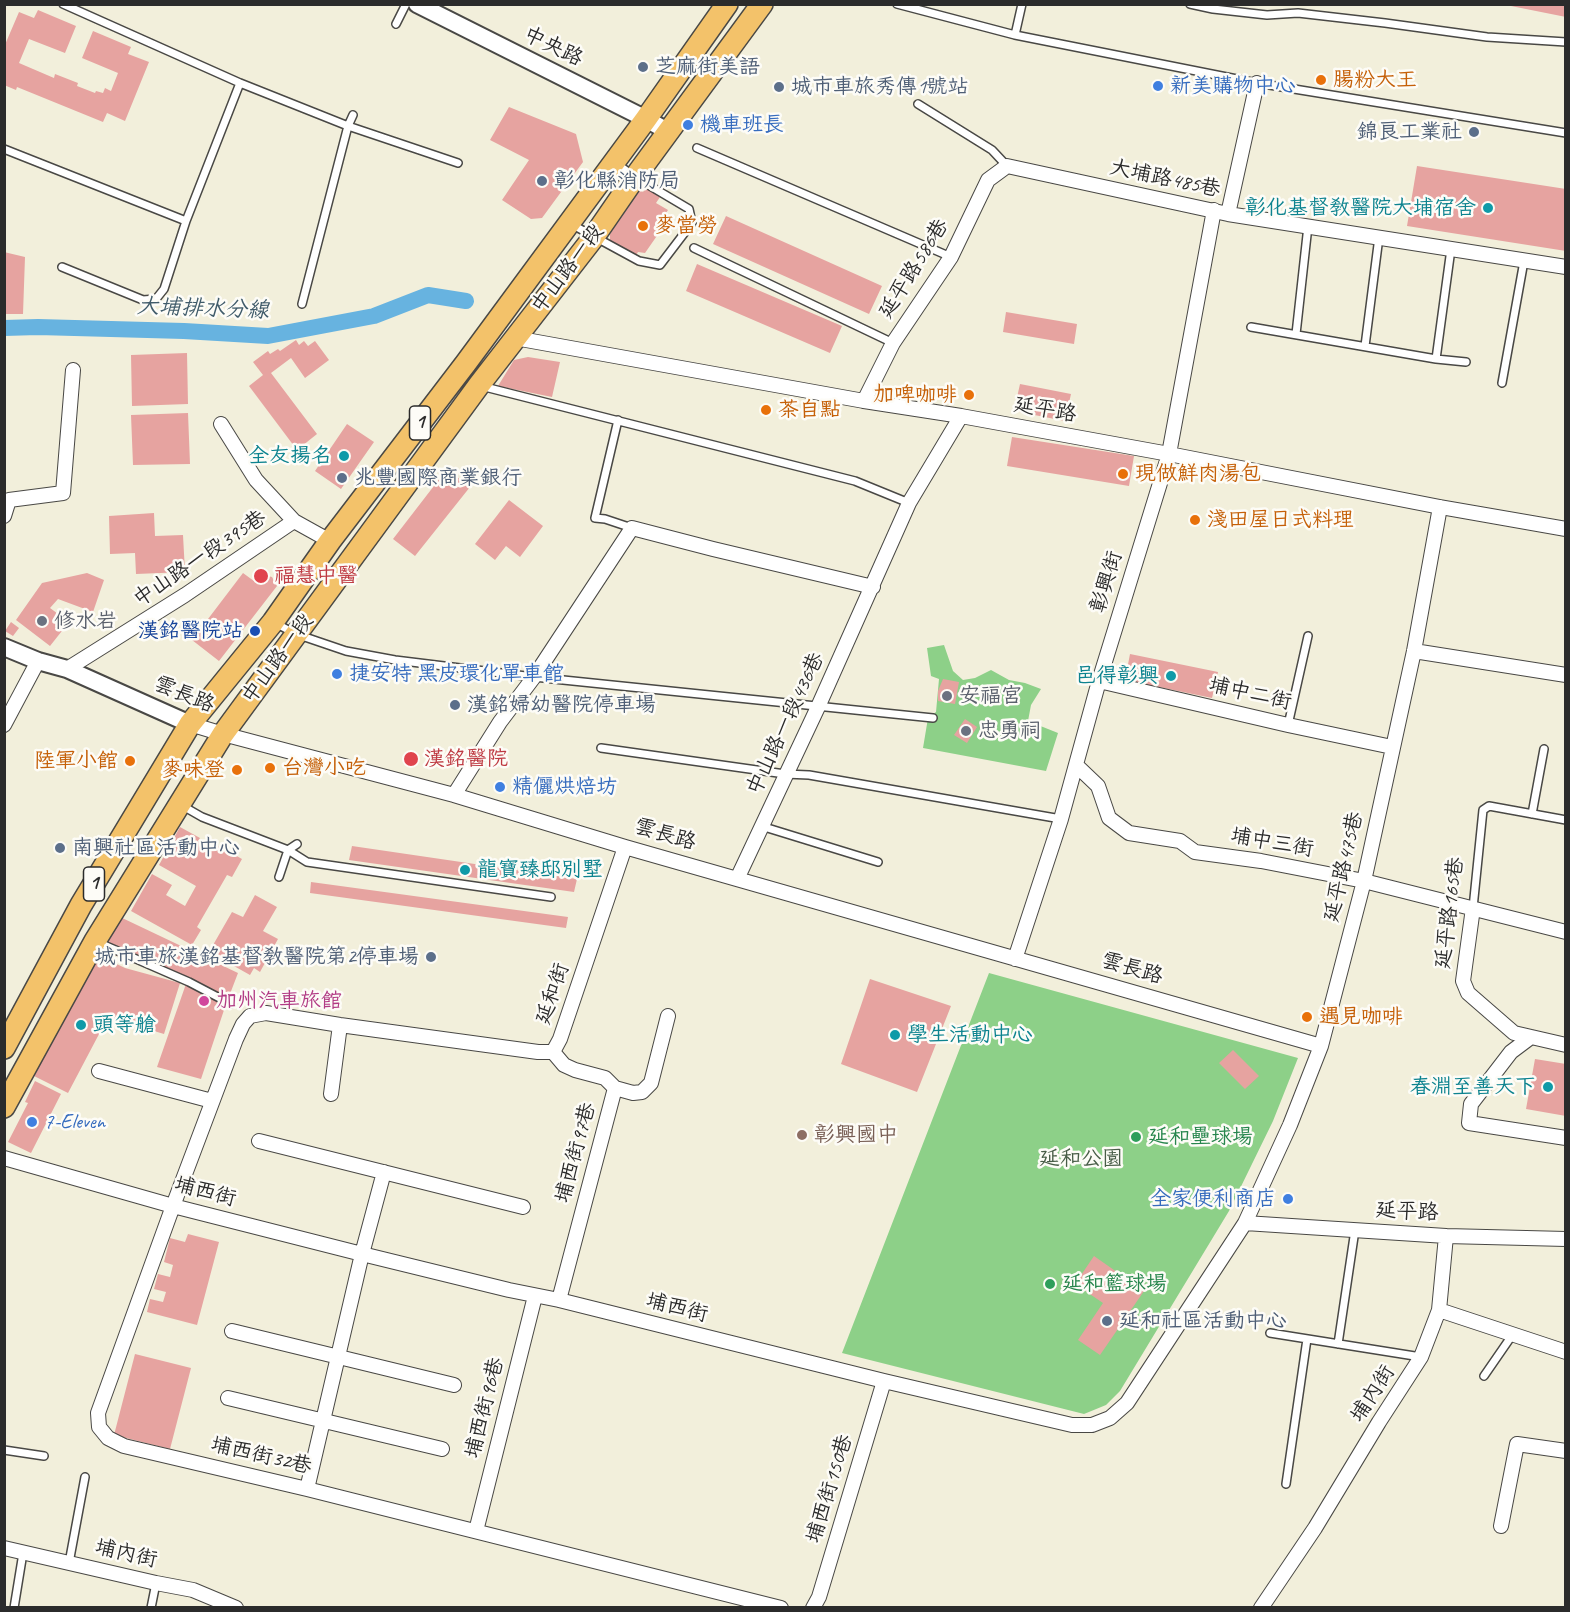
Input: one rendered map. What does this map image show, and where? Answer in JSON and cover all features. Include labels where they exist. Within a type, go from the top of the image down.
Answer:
[{"type":"main road","name":"中山路一段","points":[[4,1048],[81,905],[190,724],[273,621],[330,541],[466,363],[727,4]]},
{"type":"main road","name":"中山路一段","points":[[4,1107],[95,941],[223,734],[479,386],[593,238],[762,4]]},
{"type":"street","name":"中央路","points":[[417,4],[646,118],[669,132]]},
{"type":"street","points":[[1228,214],[1257,83]]},
{"type":"street","name":"大埔路485巷","points":[[1007,166],[1228,214],[1566,267]]},
{"type":"street","name":"延平路586巷","points":[[864,401],[893,343],[951,257],[988,180],[1007,166]]},
{"type":"street","name":"彰興街","points":[[1016,959],[1061,819],[1099,681],[1169,454],[1214,210]]},
{"type":"street","name":"延平路","points":[[515,338],[864,401],[961,416],[1566,529]]},
{"type":"street","points":[[4,516],[7,498],[63,493],[73,370]]},
{"type":"street","name":"中山路一段436巷","points":[[737,879],[818,707],[909,504],[961,416]]},
{"type":"street","name":"中山路一段395巷","points":[[220,424],[256,480],[294,521],[330,541]]},
{"type":"street","name":"延平路475巷","points":[[1245,1223],[1290,1125],[1321,1046],[1364,881],[1414,651],[1440,507]]},
{"type":"street","name":"中山路一段395巷","points":[[67,669],[294,521]]},
{"type":"street","points":[[454,795],[500,722],[534,676],[632,528],[873,587]]},
{"type":"street","name":"雲長路","points":[[4,647],[38,661],[67,669],[190,724],[223,734],[454,795],[625,847],[1321,1046]]},
{"type":"street","points":[[1414,651],[1566,675]]},
{"type":"street","points":[[5,724],[38,661]]},
{"type":"street","name":"埔中二街","points":[[1099,681],[1392,747]]},
{"type":"street","name":"埔中三街","points":[[1076,765],[1098,786],[1109,818],[1129,833],[1180,842],[1195,852],[1261,861],[1364,881],[1566,932]]},
{"type":"street","name":"延和街","points":[[173,1206],[236,1039],[243,1024],[250,1016],[266,1013],[538,1052],[553,1052],[560,1040],[625,847]]},
{"type":"street","name":"延平路165巷","points":[[1473,908],[1463,981],[1468,993],[1514,1033],[1566,1045]]},
{"type":"street","name":"埔西街97巷","points":[[559,1300],[615,1088],[633,1094],[642,1092],[651,1083],[668,1016]]},
{"type":"street","points":[[331,1094],[340,1025]]},
{"type":"street","points":[[1531,1037],[1511,1053],[1471,1104],[1469,1123],[1566,1138]]},
{"type":"street","points":[[553,1052],[564,1065],[605,1078],[615,1088]]},
{"type":"street","points":[[99,1071],[212,1101]]},
{"type":"street","points":[[260,1141],[523,1207]]},
{"type":"street","name":"埔西街","points":[[4,1158],[173,1206],[362,1254],[1072,1425],[1092,1425],[1110,1418],[1127,1403],[1245,1223]]},
{"type":"street","points":[[307,1489],[362,1254],[384,1172]]},
{"type":"street","name":"埔西街32巷","points":[[173,1206],[98,1413],[99,1427],[108,1438],[124,1446],[307,1489],[646,1574],[740,1603],[781,1608]]},
{"type":"street","name":"延平路","points":[[1245,1223],[1446,1236],[1566,1239]]},
{"type":"street","name":"埔內街","points":[[1261,1608],[1315,1527],[1421,1357],[1439,1310],[1446,1236]]},
{"type":"street","name":"埔西街96巷","points":[[476,1531],[535,1296]]},
{"type":"street","points":[[1439,1310],[1566,1352]]},
{"type":"street","points":[[232,1331],[454,1385]]},
{"type":"street","name":"埔西街150巷","points":[[813,1608],[819,1597],[884,1381]]},
{"type":"street","points":[[228,1398],[441,1449]]},
{"type":"street","points":[[1501,1526],[1517,1444],[1566,1451]]},
{"type":"street","name":"埔內街","points":[[4,1548],[193,1590],[237,1608]]},
{"type":"lane","points":[[63,4],[240,83],[348,126],[458,163]]},
{"type":"lane","points":[[396,24],[406,4]]},
{"type":"lane","points":[[897,4],[1015,36],[1257,83],[1566,133]]},
{"type":"lane","points":[[1015,36],[1023,4]]},
{"type":"lane","points":[[1190,4],[1268,15],[1298,13],[1487,37],[1566,42]]},
{"type":"lane","points":[[62,267],[143,300],[156,299],[164,289],[186,221],[240,83]]},
{"type":"lane","points":[[918,105],[992,150],[1007,166]]},
{"type":"lane","points":[[302,304],[348,126],[353,115]]},
{"type":"lane","points":[[697,148],[951,257]]},
{"type":"lane","points":[[4,150],[186,221]]},
{"type":"lane","points":[[569,223],[639,261],[660,265],[692,223],[690,208],[635,177],[614,162]]},
{"type":"lane","points":[[1296,334],[1308,226]]},
{"type":"lane","points":[[1365,346],[1379,237]]},
{"type":"lane","points":[[694,248],[893,343]]},
{"type":"lane","points":[[1436,359],[1451,249]]},
{"type":"lane","points":[[1502,383],[1524,261]]},
{"type":"lane","points":[[1251,327],[1436,359],[1466,362]]},
{"type":"lane","points":[[479,386],[855,481],[909,504]]},
{"type":"lane","points":[[618,420],[595,518],[632,528]]},
{"type":"lane","points":[[273,621],[296,634],[346,651],[386,658],[933,718]]},
{"type":"lane","points":[[1288,725],[1308,636]]},
{"type":"lane","points":[[601,748],[785,774],[809,774],[1061,819]]},
{"type":"lane","points":[[1532,814],[1544,749]]},
{"type":"lane","points":[[179,804],[202,817],[288,850],[307,862],[551,897]]},
{"type":"lane","name":"延平路165巷","points":[[1473,908],[1483,810],[1489,806],[1566,820]]},
{"type":"lane","points":[[761,826],[878,862]]},
{"type":"lane","points":[[279,877],[288,850],[297,844]]},
{"type":"lane","points":[[95,941],[189,982],[231,1004]]},
{"type":"lane","points":[[1338,1344],[1355,1230]]},
{"type":"lane","points":[[1270,1333],[1421,1357]]},
{"type":"lane","points":[[1484,1376],[1513,1334]]},
{"type":"lane","points":[[1286,1484],[1307,1339]]},
{"type":"lane","points":[[4,1450],[44,1456]]},
{"type":"lane","points":[[69,1563],[85,1477]]},
{"type":"lane","points":[[14,1608],[23,1553]]},
{"type":"lane","points":[[151,1608],[156,1583]]},
{"type":"green space","points":[[944,645],[953,671],[963,680],[975,678],[991,670],[1009,680],[1041,689],[1031,705],[1028,721],[1058,733],[1046,771],[923,748],[928,718],[936,712],[939,679],[931,676],[927,648]]},
{"type":"green space","name":"延和公園","points":[[989,973],[1298,1058],[1273,1121],[1229,1211],[1120,1391],[1106,1405],[1084,1414],[842,1353]]},
{"type":"building","points":[[1511,4],[1566,4],[1566,17],[1511,6]]},
{"type":"building","points":[[38,10],[76,26],[65,53],[29,39],[19,63],[54,78],[55,74],[78,83],[77,86],[95,93],[96,91],[103,93],[105,88],[111,91],[118,73],[82,58],[93,31],[131,47],[128,54],[149,62],[125,121],[107,113],[103,122],[17,87],[16,90],[4,85],[4,47],[19,12],[34,18]]},
{"type":"building","name":"彰化縣消防局","points":[[509,107],[576,134],[583,162],[542,218],[531,219],[502,200],[529,160],[490,140]]},
{"type":"building","name":"彰化基督教醫院大埔宿舍","points":[[1417,166],[1566,189],[1566,251],[1407,226]]},
{"type":"building","name":"麥當勞","points":[[646,188],[660,197],[656,203],[668,210],[667,218],[673,222],[665,233],[661,230],[645,253],[638,252],[635,257],[610,240],[610,234],[640,190],[643,192]]},
{"type":"building","points":[[726,216],[882,286],[869,314],[713,244]]},
{"type":"building","points":[[4,252],[25,257],[23,314],[4,314]]},
{"type":"building","points":[[697,264],[842,326],[830,353],[686,291]]},
{"type":"building","points":[[1006,312],[1077,324],[1074,344],[1003,332]]},
{"type":"building","points":[[296,340],[299,345],[304,341],[308,346],[315,341],[329,360],[305,378],[291,358],[271,373],[317,434],[297,450],[249,386],[263,375],[253,362],[268,351],[270,354],[278,349],[280,351]]},
{"type":"building","points":[[187,353],[188,404],[132,406],[131,355]]},
{"type":"building","points":[[528,357],[560,362],[552,397],[498,386],[514,360]]},
{"type":"building","points":[[1020,384],[1071,394],[1065,421],[1014,411]]},
{"type":"building","points":[[188,413],[190,464],[133,465],[131,415]]},
{"type":"building","name":"全友揚名","points":[[347,424],[374,442],[341,489],[315,471]]},
{"type":"building","points":[[1012,437],[1134,456],[1129,486],[1007,466]]},
{"type":"building","points":[[447,469],[470,487],[415,556],[393,539]]},
{"type":"building","points":[[509,500],[543,526],[520,557],[506,546],[495,560],[475,544]]},
{"type":"building","points":[[154,513],[155,536],[183,535],[185,572],[136,574],[135,553],[110,554],[109,516]]},
{"type":"building","points":[[87,573],[104,580],[93,612],[58,599],[50,608],[69,622],[50,646],[16,620],[42,583]]},
{"type":"building","points":[[243,573],[258,584],[263,577],[272,577],[277,586],[219,661],[192,640]]},
{"type":"building","points":[[11,622],[19,628],[13,636],[5,631]]},
{"type":"building","name":"邑得彰興","points":[[1130,654],[1218,672],[1212,698],[1125,680]]},
{"type":"building","name":"安福宮","points":[[943,679],[959,682],[955,704],[938,701],[938,691]]},
{"type":"building","name":"忠勇祠","points":[[965,719],[977,727],[967,743],[954,735]]},
{"type":"building","points":[[180,827],[200,838],[198,841],[216,851],[219,846],[242,859],[232,877],[227,875],[197,927],[201,930],[192,945],[131,911],[152,874],[172,885],[166,895],[185,906],[196,886],[159,865]]},
{"type":"building","name":"龍寶臻邸別墅","points":[[352,846],[577,879],[574,892],[349,860]]},
{"type":"building","name":"龍寶臻邸別墅","points":[[311,882],[568,917],[566,928],[310,893]]},
{"type":"building","points":[[255,895],[277,907],[263,931],[278,939],[260,972],[254,968],[250,975],[209,952],[232,912],[243,917]]},
{"type":"building","name":"加州汽車旅館","points":[[118,916],[238,973],[201,1079],[157,1067],[187,981],[97,949]]},
{"type":"building","name":"頭等艙","points":[[94,953],[125,968],[180,983],[164,1034],[108,1017],[68,1093],[32,1075]]},
{"type":"building","name":"學生活動中心","points":[[870,979],[951,1006],[917,1092],[841,1064]]},
{"type":"building","points":[[1233,1050],[1259,1076],[1245,1089],[1219,1063]]},
{"type":"building","name":"春淵至善天下","points":[[1535,1059],[1566,1064],[1566,1116],[1526,1109]]},
{"type":"building","name":"7-Eleven","points":[[35,1081],[61,1094],[31,1153],[8,1142],[28,1103],[25,1102]]},
{"type":"building","points":[[188,1234],[219,1242],[197,1325],[147,1312],[150,1299],[163,1302],[166,1292],[154,1289],[158,1274],[170,1277],[173,1265],[164,1262],[170,1238],[185,1242]]},
{"type":"building","name":"延和社區活動中心","points":[[1094,1256],[1144,1291],[1100,1355],[1078,1340],[1103,1303],[1075,1284]]},
{"type":"building","points":[[135,1354],[191,1368],[170,1449],[114,1435]]},
{"type":"waterway","name":"大埔排水分線","points":[[4,328],[184,331],[268,336],[374,316],[428,295],[466,301]]},
{"type":"place","name":"芝麻街美語","points":[[643,67]]},
{"type":"place","name":"腸粉大王","points":[[1321,80]]},
{"type":"place","name":"新美購物中心","points":[[1158,86]]},
{"type":"place","name":"城市車旅秀傳1號站","points":[[779,87]]},
{"type":"place","name":"機車班長","points":[[688,125]]},
{"type":"place","name":"錦良工業社","points":[[1474,132]]},
{"type":"place","name":"彰化縣消防局","points":[[542,181]]},
{"type":"place","name":"彰化基督教醫院大埔宿舍","points":[[1488,208]]},
{"type":"place","name":"麥當勞","points":[[643,226]]},
{"type":"place","name":"加啤咖啡","points":[[969,395]]},
{"type":"place","name":"茶自點","points":[[766,410]]},
{"type":"place","name":"全友揚名","points":[[344,456]]},
{"type":"place","name":"現做鮮肉湯包","points":[[1123,474]]},
{"type":"place","name":"兆豐國際商業銀行","points":[[342,478]]},
{"type":"place","name":"淺田屋日式料理","points":[[1195,520]]},
{"type":"place","name":"福慧中醫","points":[[261,576]]},
{"type":"place","name":"修水岩","points":[[42,621]]},
{"type":"place","name":"漢銘醫院站","points":[[255,631]]},
{"type":"place","name":"捷安特 黑皮環化單車館","points":[[337,674]]},
{"type":"place","name":"邑得彰興","points":[[1171,676]]},
{"type":"place","name":"安福宮","points":[[947,696]]},
{"type":"place","name":"漢銘婦幼醫院停車場","points":[[455,705]]},
{"type":"place","name":"忠勇祠","points":[[966,731]]},
{"type":"place","name":"漢銘醫院","points":[[411,759]]},
{"type":"place","name":"陸軍小館","points":[[130,761]]},
{"type":"place","name":"台灣小吃","points":[[270,768]]},
{"type":"place","name":"麥味登","points":[[237,770]]},
{"type":"place","name":"精儷烘焙坊","points":[[500,787]]},
{"type":"place","name":"南興社區活動中心","points":[[60,848]]},
{"type":"place","name":"龍寶臻邸別墅","points":[[465,870]]},
{"type":"place","name":"城市車旅漢銘基督教醫院第2停車場","points":[[431,957]]},
{"type":"place","name":"加州汽車旅館","points":[[204,1001]]},
{"type":"place","name":"遇見咖啡","points":[[1307,1017]]},
{"type":"place","name":"頭等艙","points":[[81,1025]]},
{"type":"place","name":"學生活動中心","points":[[895,1035]]},
{"type":"place","name":"春淵至善天下","points":[[1548,1087]]},
{"type":"place","name":"7-Eleven","points":[[32,1122]]},
{"type":"place","name":"彰興國中","points":[[802,1135]]},
{"type":"place","name":"延和壘球場","points":[[1136,1137]]},
{"type":"place","name":"全家便利商店","points":[[1288,1199]]},
{"type":"place","name":"延和籃球場","points":[[1050,1284]]},
{"type":"place","name":"延和社區活動中心","points":[[1107,1321]]}]
